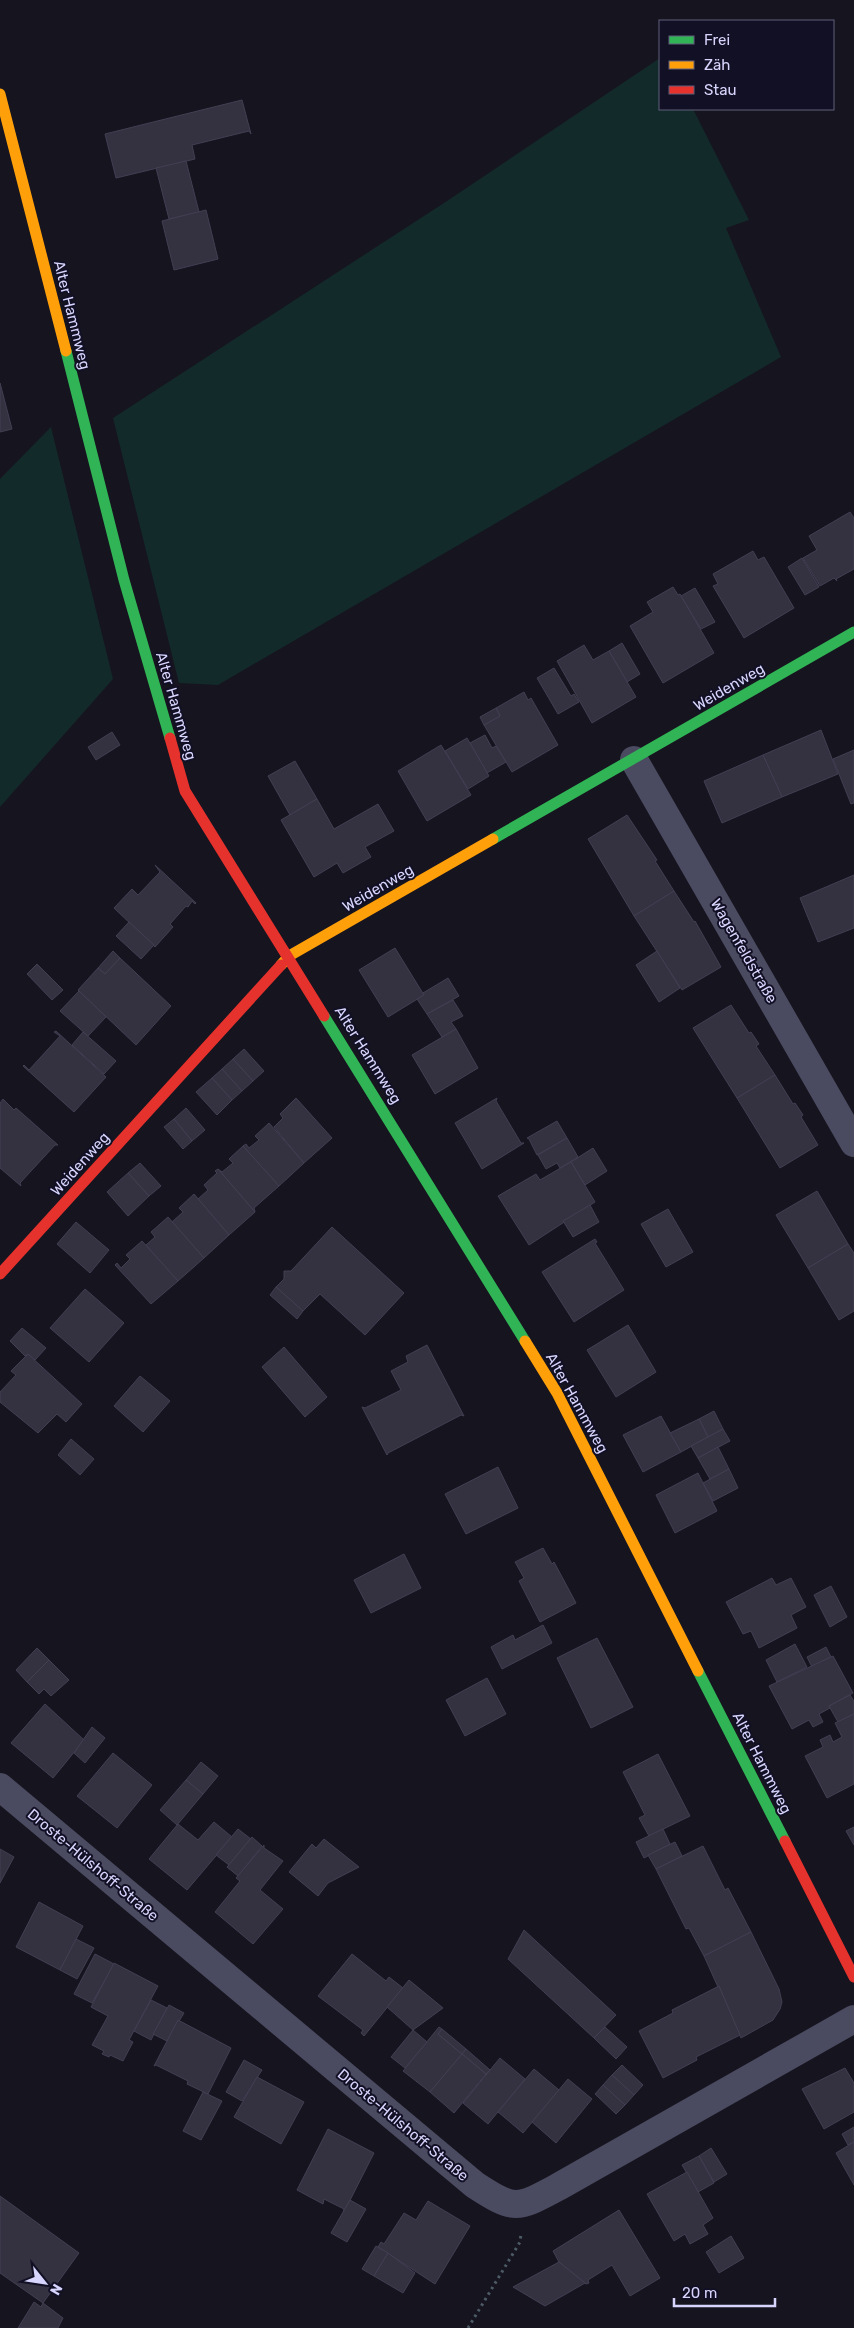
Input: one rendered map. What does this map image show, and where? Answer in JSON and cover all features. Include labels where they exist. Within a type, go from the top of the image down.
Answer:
[{"type":"street","name":"Alter Hammweg","points":[[0,94],[124,580],[185,791],[289,956],[557,1393],[854,1977]]},
{"type":"street","name":"Weidenweg","points":[[0,1274],[289,956],[634,760],[854,632]]},
{"type":"street","name":"Wagenfeldstraße","points":[[634,760],[854,1143]]},
{"type":"street","name":"Droste-Hülshoff-Straße","points":[[0,1787],[475,2185],[495,2198],[511,2204],[526,2204]]},
{"type":"street","points":[[526,2204],[854,2019]]},
{"type":"path","points":[[468,2328],[520,2242],[526,2204]]},
{"type":"green space","points":[[659,59],[659,110],[694,110],[749,220],[726,228],[781,357],[218,685],[179,683],[113,418],[447,201]]},
{"type":"green space","points":[[51,427],[113,679],[0,807],[0,479]]},
{"type":"building","points":[[242,100],[251,134],[249,131],[192,145],[195,159],[116,178],[105,134]]},
{"type":"building","points":[[186,161],[199,212],[169,219],[156,168]]},
{"type":"building","points":[[206,210],[218,259],[174,270],[162,221]]},
{"type":"building","points":[[0,383],[12,429],[0,432]]},
{"type":"building","points":[[850,512],[854,518],[854,569],[836,579],[837,581],[834,578],[820,586],[803,558],[817,550],[809,536]]},
{"type":"building","points":[[753,551],[758,560],[764,557],[794,608],[744,638],[713,586],[718,584],[713,574]]},
{"type":"building","points":[[802,558],[819,587],[805,595],[788,567]]},
{"type":"building","points":[[673,587],[678,595],[680,594],[714,653],[663,683],[630,626],[653,612],[647,602]]},
{"type":"building","points":[[695,588],[715,622],[701,629],[681,596]]},
{"type":"building","points":[[622,643],[640,674],[627,682],[609,651]]},
{"type":"building","points":[[584,645],[593,660],[609,651],[636,697],[592,723],[557,661]]},
{"type":"building","points":[[554,668],[571,696],[574,694],[579,702],[558,714],[537,678]]},
{"type":"building","points":[[524,692],[528,700],[531,698],[558,745],[512,772],[484,725],[500,716],[496,708]]},
{"type":"building","points":[[496,708],[500,716],[484,725],[480,717]]},
{"type":"building","points":[[821,730],[838,774],[782,797],[763,755]]},
{"type":"building","points":[[112,732],[120,745],[96,760],[88,747]]},
{"type":"building","points":[[485,735],[492,748],[496,746],[506,762],[487,773],[470,743]]},
{"type":"building","points":[[467,738],[489,776],[468,789],[445,751]]},
{"type":"building","points":[[441,745],[471,795],[427,821],[398,771]]},
{"type":"building","points":[[854,750],[854,803],[851,804],[833,759]]},
{"type":"building","points":[[763,755],[782,797],[722,823],[704,781]]},
{"type":"building","points":[[295,761],[317,799],[290,815],[268,776]]},
{"type":"building","points":[[317,799],[334,829],[378,804],[394,831],[365,847],[371,857],[343,873],[337,863],[314,877],[281,820]]},
{"type":"building","points":[[627,815],[657,860],[655,861],[674,891],[634,916],[588,839]]},
{"type":"building","points":[[155,865],[196,903],[192,901],[188,907],[186,906],[170,924],[173,927],[155,947],[114,908],[132,889],[138,895],[160,872]]},
{"type":"building","points":[[854,875],[854,928],[818,942],[800,898]]},
{"type":"building","points":[[674,891],[695,921],[721,967],[682,990],[634,916]]},
{"type":"building","points":[[129,922],[154,945],[141,959],[116,936]]},
{"type":"building","points":[[395,948],[424,995],[388,1017],[359,970]]},
{"type":"building","points":[[113,951],[120,958],[105,974],[98,968]]},
{"type":"building","points":[[657,951],[680,988],[659,1002],[636,965]]},
{"type":"building","points":[[120,958],[171,1006],[136,1045],[78,990],[98,968],[105,974]]},
{"type":"building","points":[[37,964],[63,990],[52,1000],[27,974]]},
{"type":"building","points":[[448,978],[459,996],[427,1014],[417,999],[424,995],[423,993]]},
{"type":"building","points":[[79,991],[106,1017],[88,1036],[60,1011]]},
{"type":"building","points":[[453,1000],[463,1016],[451,1022],[456,1029],[442,1037],[427,1014]]},
{"type":"building","points":[[731,1005],[749,1033],[751,1032],[759,1044],[756,1046],[775,1075],[737,1098],[693,1028]]},
{"type":"building","points":[[456,1029],[478,1068],[435,1094],[412,1055]]},
{"type":"building","points":[[56,1031],[106,1077],[74,1112],[23,1066],[29,1070],[60,1036],[54,1032]]},
{"type":"building","points":[[83,1032],[116,1061],[104,1074],[72,1045]]},
{"type":"building","points":[[244,1049],[264,1071],[253,1081],[233,1059]]},
{"type":"building","points":[[233,1059],[253,1081],[242,1091],[222,1069]]},
{"type":"building","points":[[222,1069],[242,1091],[232,1100],[212,1078]]},
{"type":"building","points":[[775,1075],[793,1104],[795,1103],[803,1115],[801,1117],[818,1145],[780,1168],[737,1098]]},
{"type":"building","points":[[212,1078],[232,1100],[217,1115],[196,1092]]},
{"type":"building","points":[[296,1098],[332,1138],[304,1163],[274,1127],[283,1118],[280,1114]]},
{"type":"building","points":[[497,1098],[496,1101],[521,1143],[524,1143],[482,1169],[455,1123]]},
{"type":"building","points":[[3,1099],[58,1145],[55,1145],[20,1183],[21,1186],[0,1168],[0,1103]]},
{"type":"building","points":[[186,1108],[205,1130],[192,1141],[174,1119]]},
{"type":"building","points":[[174,1119],[192,1141],[183,1149],[164,1127]]},
{"type":"building","points":[[557,1121],[567,1138],[537,1155],[527,1138]]},
{"type":"building","points":[[269,1123],[304,1163],[279,1186],[243,1146],[246,1144],[249,1148],[259,1140],[255,1136]]},
{"type":"building","points":[[567,1138],[578,1157],[560,1168],[557,1163],[546,1169],[538,1155]]},
{"type":"building","points":[[243,1146],[279,1186],[254,1208],[255,1212],[218,1169],[222,1172],[233,1163],[229,1159]]},
{"type":"building","points":[[593,1148],[607,1171],[585,1185],[571,1162]]},
{"type":"building","points":[[571,1162],[595,1202],[529,1245],[498,1196],[536,1174],[540,1180]]},
{"type":"building","points":[[140,1163],[161,1186],[149,1196],[128,1173]]},
{"type":"building","points":[[218,1169],[255,1212],[229,1235],[198,1199],[208,1190],[204,1185],[217,1173],[215,1171]]},
{"type":"building","points":[[128,1173],[149,1196],[128,1216],[107,1192]]},
{"type":"building","points":[[817,1191],[848,1244],[808,1268],[776,1215]]},
{"type":"building","points":[[194,1194],[229,1235],[204,1258],[172,1222],[183,1212],[179,1208]]},
{"type":"building","points":[[590,1205],[599,1222],[573,1237],[563,1221]]},
{"type":"building","points":[[668,1209],[693,1252],[666,1267],[641,1224]]},
{"type":"building","points":[[168,1217],[204,1258],[178,1281],[146,1245],[155,1237],[151,1232]]},
{"type":"building","points":[[76,1222],[109,1250],[90,1273],[57,1244]]},
{"type":"building","points":[[332,1227],[404,1293],[365,1335],[320,1294],[303,1311],[276,1287],[284,1279],[284,1271],[291,1271]]},
{"type":"building","points":[[595,1239],[597,1242],[595,1243],[624,1290],[574,1322],[542,1272]]},
{"type":"building","points":[[142,1241],[178,1281],[151,1304],[115,1265],[117,1263],[121,1268],[130,1259],[126,1255]]},
{"type":"building","points":[[848,1244],[854,1253],[854,1311],[839,1320],[808,1268]]},
{"type":"building","points":[[276,1287],[303,1311],[297,1319],[270,1295]]},
{"type":"building","points":[[85,1289],[124,1323],[89,1362],[50,1328]]},
{"type":"building","points":[[628,1325],[656,1372],[616,1397],[587,1350]]},
{"type":"building","points":[[22,1328],[46,1348],[35,1360],[28,1354],[25,1356],[10,1341]]},
{"type":"building","points":[[427,1345],[464,1416],[461,1415],[387,1455],[362,1407],[365,1408],[401,1390],[391,1371],[408,1362],[406,1356]]},
{"type":"building","points":[[284,1347],[327,1397],[305,1417],[262,1367]]},
{"type":"building","points":[[28,1354],[82,1404],[66,1422],[57,1414],[38,1433],[0,1402],[0,1392],[16,1375],[11,1371]]},
{"type":"building","points":[[140,1376],[170,1401],[143,1432],[114,1406]]},
{"type":"building","points":[[714,1411],[723,1429],[708,1437],[699,1419]]},
{"type":"building","points":[[661,1416],[681,1452],[643,1472],[623,1435]]},
{"type":"building","points":[[699,1419],[708,1437],[681,1452],[670,1433]]},
{"type":"building","points":[[723,1429],[730,1441],[698,1458],[691,1446]]},
{"type":"building","points":[[71,1439],[94,1459],[80,1475],[58,1455]]},
{"type":"building","points":[[718,1447],[729,1469],[710,1479],[698,1458]]},
{"type":"building","points":[[498,1467],[518,1508],[466,1534],[445,1494]]},
{"type":"building","points":[[729,1469],[738,1488],[713,1501],[703,1483]]},
{"type":"building","points":[[698,1473],[717,1511],[675,1533],[656,1495]]},
{"type":"building","points":[[543,1548],[552,1564],[554,1562],[576,1603],[540,1622],[519,1581],[524,1578],[515,1562]]},
{"type":"building","points":[[404,1554],[421,1588],[371,1613],[354,1580]]},
{"type":"building","points":[[772,1578],[776,1585],[791,1578],[806,1607],[791,1615],[797,1628],[759,1648],[751,1631],[743,1634],[726,1602]]},
{"type":"building","points":[[831,1586],[847,1617],[830,1627],[814,1595]]},
{"type":"building","points":[[543,1625],[552,1643],[502,1669],[491,1647],[513,1635],[515,1640]]},
{"type":"building","points":[[597,1638],[633,1707],[591,1728],[557,1658]]},
{"type":"building","points":[[795,1644],[807,1667],[777,1682],[766,1660]]},
{"type":"building","points":[[826,1647],[831,1657],[812,1667],[807,1657]]},
{"type":"building","points":[[37,1648],[49,1660],[27,1682],[16,1670]]},
{"type":"building","points":[[833,1656],[853,1693],[829,1706],[830,1708],[819,1714],[823,1722],[813,1727],[809,1720],[792,1729],[769,1686]]},
{"type":"building","points":[[49,1660],[69,1680],[51,1696],[44,1689],[39,1694],[27,1682]]},
{"type":"building","points":[[487,1678],[506,1714],[465,1736],[446,1700]]},
{"type":"building","points":[[850,1695],[854,1701],[854,1714],[838,1722],[829,1706]]},
{"type":"building","points":[[45,1704],[84,1740],[53,1778],[11,1743]]},
{"type":"building","points":[[854,1714],[854,1784],[827,1798],[805,1756],[823,1747],[820,1740],[830,1735],[833,1742],[842,1737],[835,1723]]},
{"type":"building","points":[[92,1727],[105,1738],[85,1763],[74,1753]]},
{"type":"building","points":[[113,1753],[152,1785],[117,1828],[77,1796]]},
{"type":"building","points":[[658,1754],[690,1816],[649,1836],[639,1818],[645,1815],[623,1772]]},
{"type":"building","points":[[201,1762],[218,1776],[203,1794],[186,1780]]},
{"type":"building","points":[[186,1780],[203,1794],[177,1825],[160,1810]]},
{"type":"building","points":[[214,1822],[232,1837],[187,1890],[149,1859],[178,1824],[198,1840]]},
{"type":"building","points":[[854,1827],[854,1845],[846,1831]]},
{"type":"building","points":[[238,1829],[251,1839],[229,1865],[216,1855]]},
{"type":"building","points":[[663,1829],[670,1844],[644,1858],[636,1842]]},
{"type":"building","points":[[252,1837],[262,1846],[238,1876],[227,1867]]},
{"type":"building","points":[[324,1839],[359,1867],[328,1883],[318,1896],[289,1872],[312,1844],[316,1848]]},
{"type":"building","points":[[675,1842],[682,1856],[656,1869],[648,1855]]},
{"type":"building","points":[[264,1845],[264,1848],[283,1861],[260,1890],[283,1909],[253,1944],[215,1912],[240,1881],[236,1878]]},
{"type":"building","points":[[703,1846],[725,1890],[728,1888],[751,1932],[704,1956],[689,1928],[686,1929],[656,1869]]},
{"type":"building","points":[[0,1849],[14,1857],[0,1883]]},
{"type":"building","points":[[39,1902],[83,1926],[60,1970],[16,1947]]},
{"type":"building","points":[[524,1930],[616,2015],[594,2038],[508,1959]]},
{"type":"building","points":[[751,1932],[779,1989],[782,2002],[773,2020],[741,2038],[704,1956]]},
{"type":"building","points":[[76,1939],[94,1948],[77,1979],[60,1970]]},
{"type":"building","points":[[95,1954],[114,1964],[92,2003],[74,1994]]},
{"type":"building","points":[[352,1954],[386,1981],[389,1977],[403,1988],[364,2036],[361,2033],[363,2030],[318,1996]]},
{"type":"building","points":[[114,1963],[158,1986],[129,2040],[133,2042],[123,2061],[110,2055],[109,2057],[102,2054],[104,2051],[92,2045],[108,2016],[91,2007]]},
{"type":"building","points":[[409,1980],[443,2008],[413,2030],[387,2007]]},
{"type":"building","points":[[719,1986],[740,2035],[696,2057],[697,2060],[663,2078],[639,2031],[673,2013],[672,2010]]},
{"type":"building","points":[[151,2000],[167,2008],[151,2040],[134,2031]]},
{"type":"building","points":[[169,2005],[184,2013],[167,2041],[153,2034]]},
{"type":"building","points":[[178,2020],[231,2048],[208,2094],[187,2084],[188,2081],[156,2065],[154,2066]]},
{"type":"building","points":[[439,2027],[442,2029],[438,2034],[462,2054],[430,2092],[403,2071]]},
{"type":"building","points":[[605,2027],[627,2047],[616,2059],[594,2038]]},
{"type":"building","points":[[442,2029],[466,2049],[462,2054],[438,2034]]},
{"type":"building","points":[[413,2030],[427,2042],[405,2068],[391,2057]]},
{"type":"building","points":[[466,2049],[490,2070],[486,2074],[462,2054]]},
{"type":"building","points":[[462,2054],[486,2074],[454,2113],[430,2092]]},
{"type":"building","points":[[500,2058],[525,2079],[488,2124],[463,2103]]},
{"type":"building","points":[[244,2060],[262,2070],[242,2101],[226,2092]]},
{"type":"building","points":[[622,2065],[643,2085],[634,2095],[612,2075]]},
{"type":"building","points":[[845,2068],[854,2083],[854,2112],[824,2129],[802,2089]]},
{"type":"building","points":[[534,2069],[559,2090],[523,2133],[498,2112]]},
{"type":"building","points":[[612,2075],[634,2095],[625,2105],[603,2085]]},
{"type":"building","points":[[257,2077],[304,2102],[281,2144],[234,2117]]},
{"type":"building","points":[[568,2079],[592,2099],[556,2143],[532,2122]]},
{"type":"building","points":[[603,2085],[625,2105],[616,2114],[595,2094]]},
{"type":"building","points":[[203,2092],[222,2101],[201,2140],[183,2131]]},
{"type":"building","points":[[854,2127],[854,2142],[848,2145],[842,2134]]},
{"type":"building","points":[[328,2129],[374,2153],[343,2214],[344,2209],[324,2199],[323,2204],[297,2190]]},
{"type":"building","points":[[854,2142],[854,2185],[836,2153]]},
{"type":"building","points":[[711,2148],[727,2174],[714,2182],[699,2156]]},
{"type":"building","points":[[699,2156],[714,2183],[698,2192],[682,2165]]},
{"type":"building","points":[[687,2172],[713,2218],[703,2225],[708,2234],[690,2244],[685,2234],[674,2241],[647,2194]]},
{"type":"building","points":[[0,2196],[79,2253],[43,2303],[0,2273]]},
{"type":"building","points":[[350,2200],[366,2209],[347,2242],[331,2233]]},
{"type":"building","points":[[428,2201],[470,2226],[435,2284],[378,2247],[381,2242],[384,2244],[404,2213],[416,2220]]},
{"type":"building","points":[[619,2210],[660,2278],[630,2296],[612,2265],[588,2280],[589,2283],[586,2284],[559,2262],[553,2251]]},
{"type":"building","points":[[731,2236],[744,2258],[719,2273],[706,2252]]},
{"type":"building","points":[[376,2246],[388,2253],[374,2276],[362,2269]]},
{"type":"building","points":[[388,2253],[415,2273],[403,2293],[374,2276]]},
{"type":"building","points":[[559,2262],[585,2283],[545,2306],[513,2287]]},
{"type":"building","points":[[34,2302],[41,2307],[43,2303],[63,2318],[58,2328],[18,2328]]},
{"type":"traffic: fast","points":[[66,351],[124,580],[170,738]]},
{"type":"traffic: fast","points":[[493,839],[854,632]]},
{"type":"traffic: fast","points":[[324,1016],[525,1341]]},
{"type":"traffic: fast","points":[[698,1671],[785,1841]]},
{"type":"traffic: slow","points":[[0,94],[66,351]]},
{"type":"traffic: slow","points":[[281,965],[289,956],[493,839]]},
{"type":"traffic: slow","points":[[525,1341],[557,1393],[698,1671]]},
{"type":"traffic: jam","points":[[170,738],[185,791],[324,1016]]},
{"type":"traffic: jam","points":[[0,1274],[281,965]]},
{"type":"traffic: jam","points":[[785,1841],[854,1977]]}]
